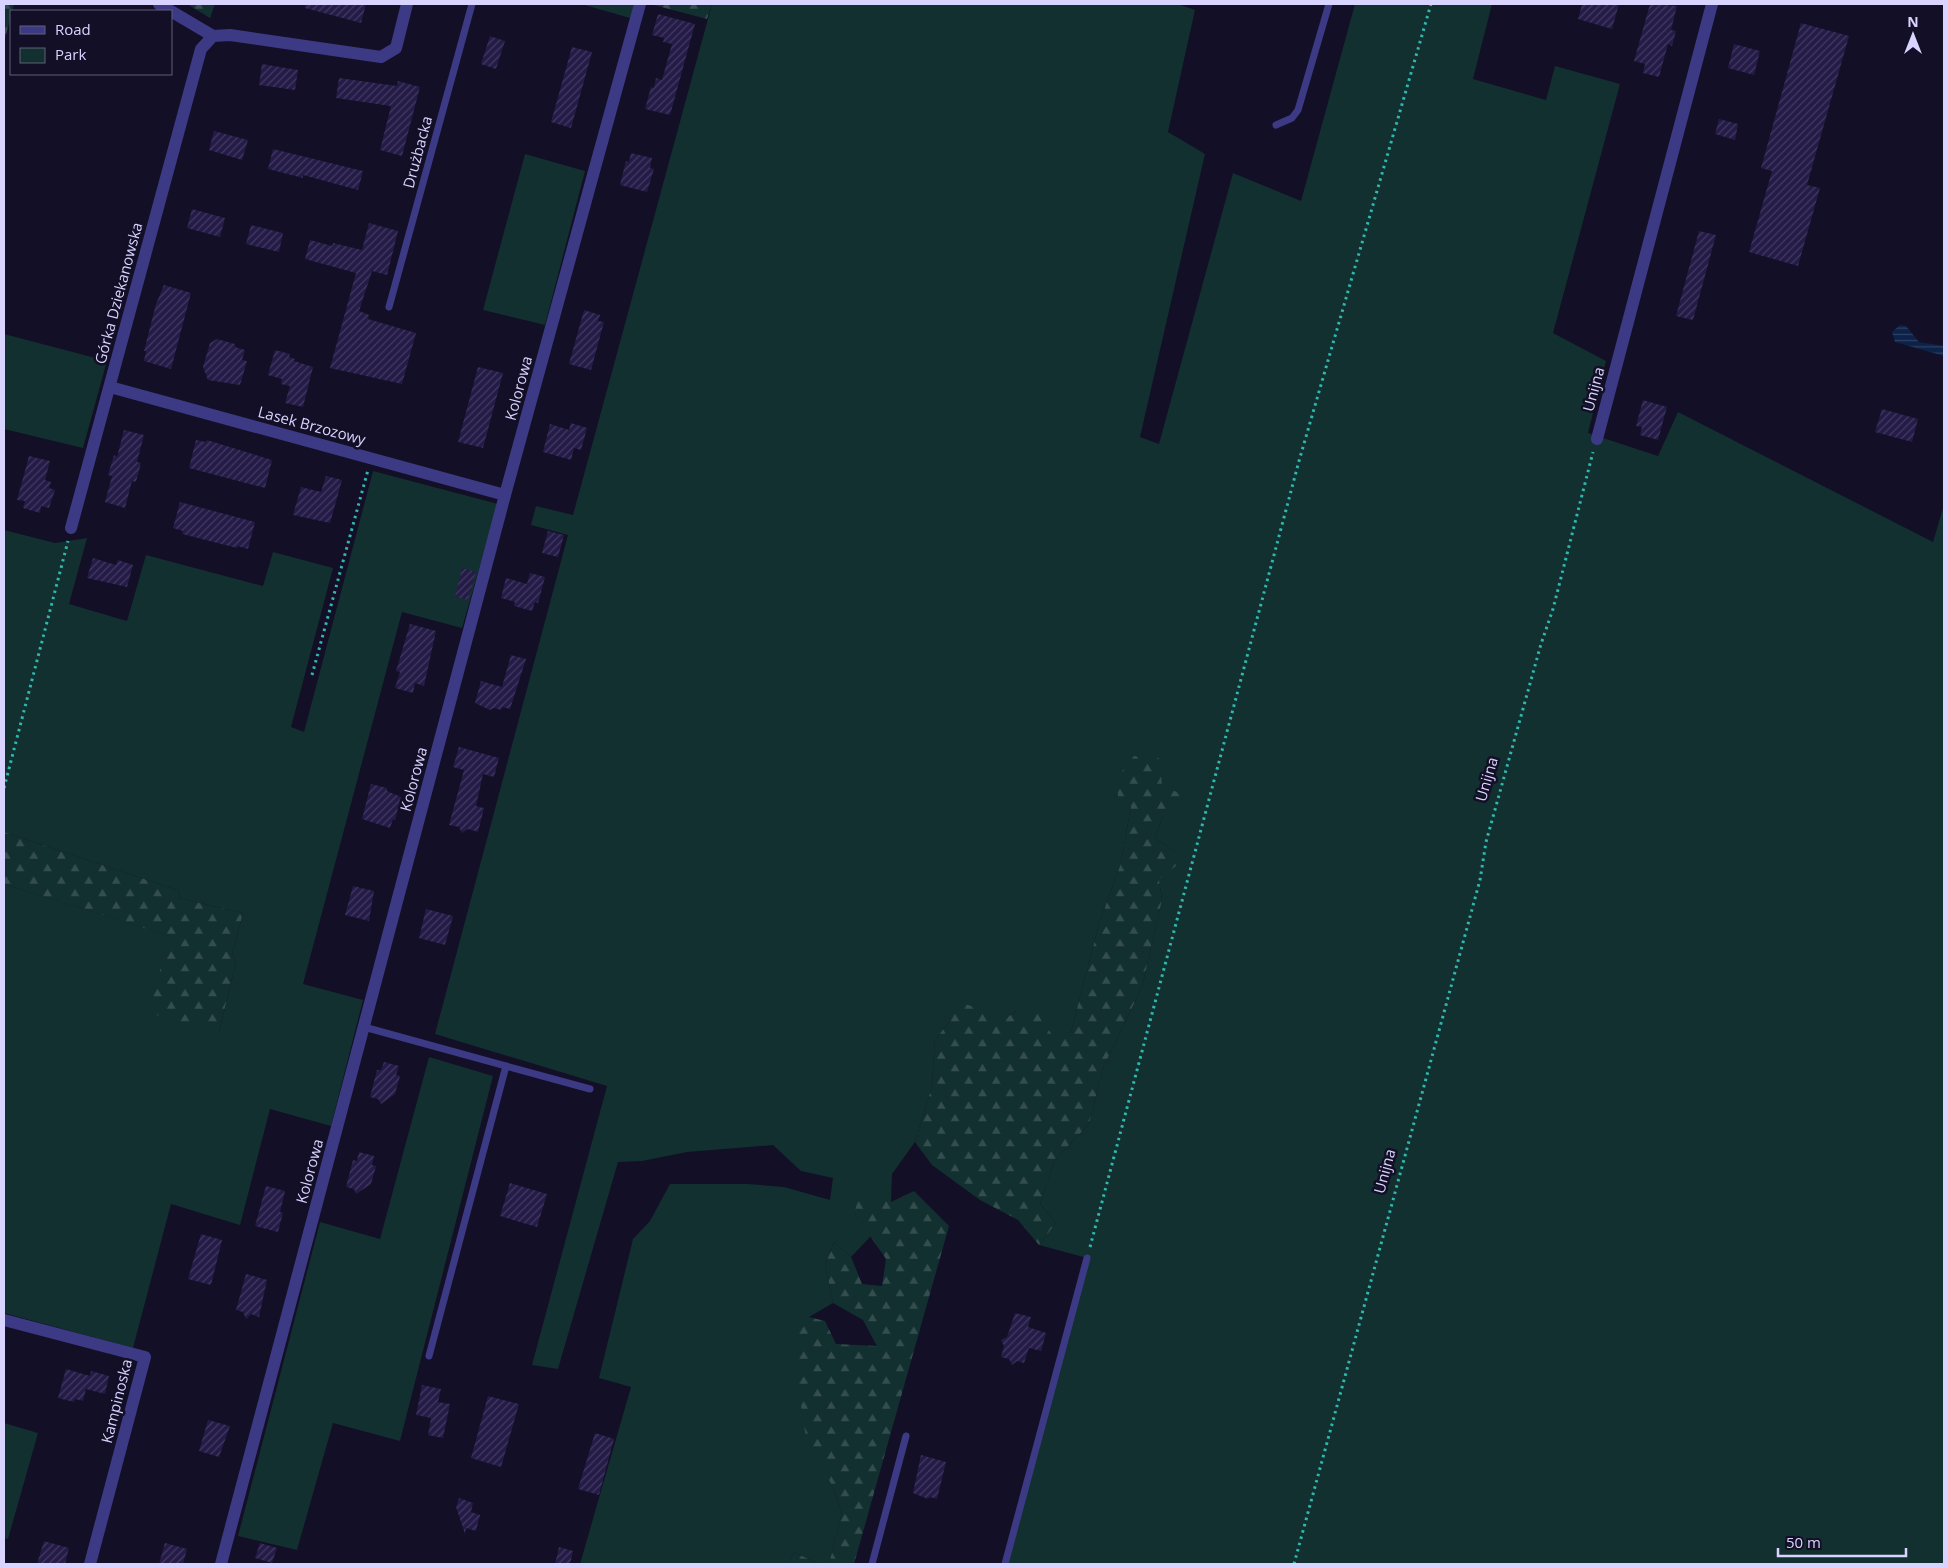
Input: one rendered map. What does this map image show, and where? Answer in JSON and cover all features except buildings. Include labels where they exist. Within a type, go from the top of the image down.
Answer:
[{"type":"street","points":[[172,12],[213,36],[230,35],[381,57],[396,48],[407,4]]},
{"type":"street","name":"Kolorowa","points":[[221,1564],[505,495],[640,4]]},
{"type":"street","name":"Unijna","points":[[1597,439],[1712,4]]},
{"type":"street","name":"Górka Dziekanowska","points":[[71,528],[194,69],[201,48],[213,36]]},
{"type":"street","name":"Lasek Brzozowy","points":[[110,387],[505,495]]},
{"type":"street","name":"Kampinoska","points":[[4,1320],[145,1357],[90,1564]]},
{"type":"lane","name":"Drużbacka","points":[[389,307],[472,4]]},
{"type":"lane","points":[[1276,125],[1292,118],[1298,110],[1329,4]]},
{"type":"lane","points":[[364,1027],[590,1089]]},
{"type":"lane","points":[[429,1356],[506,1066]]},
{"type":"lane","points":[[1005,1564],[1087,1258]]},
{"type":"lane","points":[[872,1564],[906,1436]]},
{"type":"path","points":[[1087,1258],[1299,461],[1431,4]]},
{"type":"path","name":"Unijna","points":[[1294,1564],[1480,880],[1486,842],[1541,644],[1553,609],[1597,439]]},
{"type":"path","points":[[312,675],[371,458]]},
{"type":"path","points":[[4,788],[71,528]]},
{"type":"green space","points":[[4,4],[14,4],[12,10],[10,10],[10,20],[4,43]]},
{"type":"green space","points":[[187,4],[215,4],[210,18]]},
{"type":"green space","points":[[581,4],[634,4],[630,18]]},
{"type":"green space","points":[[650,4],[712,4],[707,19]]},
{"type":"green space","points":[[712,4],[1178,4],[1195,10],[1168,132],[1205,154],[1140,437],[1159,444],[1233,173],[1301,201],[1355,4],[1492,4],[1473,79],[1546,100],[1555,66],[1620,84],[1553,333],[1606,361],[1588,433],[1658,456],[1678,412],[1933,542],[1944,505],[1944,1564],[1005,1564],[1087,1258],[1039,1245],[1056,1223],[1040,1204],[1055,1160],[1089,1124],[1103,1068],[1142,987],[1162,900],[1159,879],[1176,853],[1155,838],[1163,816],[1131,806],[1121,863],[1099,924],[1071,1032],[1052,1036],[1018,1010],[1006,1018],[951,1019],[935,1040],[932,1086],[915,1142],[892,1174],[891,1202],[854,1213],[871,1236],[851,1257],[834,1242],[825,1265],[833,1303],[809,1317],[833,1487],[842,1513],[829,1564],[819,1564],[794,1552],[788,1564],[580,1564],[631,1387],[599,1378],[633,1239],[650,1221],[670,1184],[748,1184],[784,1187],[830,1200],[833,1178],[801,1171],[773,1145],[687,1152],[642,1161],[618,1162],[558,1369],[532,1365],[607,1086],[435,1034],[568,535],[531,525],[536,506],[573,515]]},
{"type":"green space","points":[[525,154],[585,171],[545,325],[483,310]]},
{"type":"green space","points":[[4,334],[107,361],[83,448],[4,429]]},
{"type":"green space","points":[[373,471],[498,504],[462,628],[402,612],[303,984],[363,1000],[331,1126],[270,1109],[240,1225],[171,1204],[133,1348],[4,1313],[4,884],[170,936],[219,1032],[236,962],[232,954],[243,913],[179,898],[180,891],[4,832],[4,530],[55,543],[87,538],[69,604],[127,621],[146,555],[263,586],[273,552],[333,568],[291,727],[304,732]]},
{"type":"green space","points":[[1134,756],[1159,758],[1162,785],[1183,795],[1175,813],[1163,816],[1155,838],[1176,853],[1176,866],[1159,879],[1162,900],[1142,987],[1103,1068],[1089,1124],[1055,1160],[1040,1204],[1056,1223],[1039,1245],[1018,1220],[980,1200],[932,1165],[915,1142],[932,1086],[935,1040],[951,1019],[948,998],[1006,1018],[1018,1010],[1037,1011],[1052,1035],[1071,1032],[1099,924],[1121,863],[1131,806],[1118,796],[1116,779]]},
{"type":"green space","points":[[4,832],[180,891],[179,898],[243,913],[232,954],[236,962],[219,1032],[149,1013],[169,936],[4,884]]},
{"type":"green space","points":[[429,1057],[493,1076],[400,1441],[333,1423],[297,1550],[238,1536],[320,1222],[380,1239]]},
{"type":"green space","points":[[914,1191],[949,1226],[854,1564],[829,1564],[842,1513],[833,1487],[806,1438],[796,1374],[793,1332],[809,1317],[825,1321],[836,1344],[877,1346],[863,1320],[833,1303],[825,1265],[834,1242],[851,1257],[862,1284],[882,1286],[886,1259],[854,1213],[860,1194],[891,1202]]},
{"type":"green space","points":[[4,1423],[38,1433],[8,1539],[4,1538]]},
{"type":"green space","points":[[794,1552],[819,1564],[788,1564]]},
{"type":"water","points":[[1900,325],[1906,326],[1919,342],[1944,346],[1944,356],[1895,342],[1892,332]]}]
